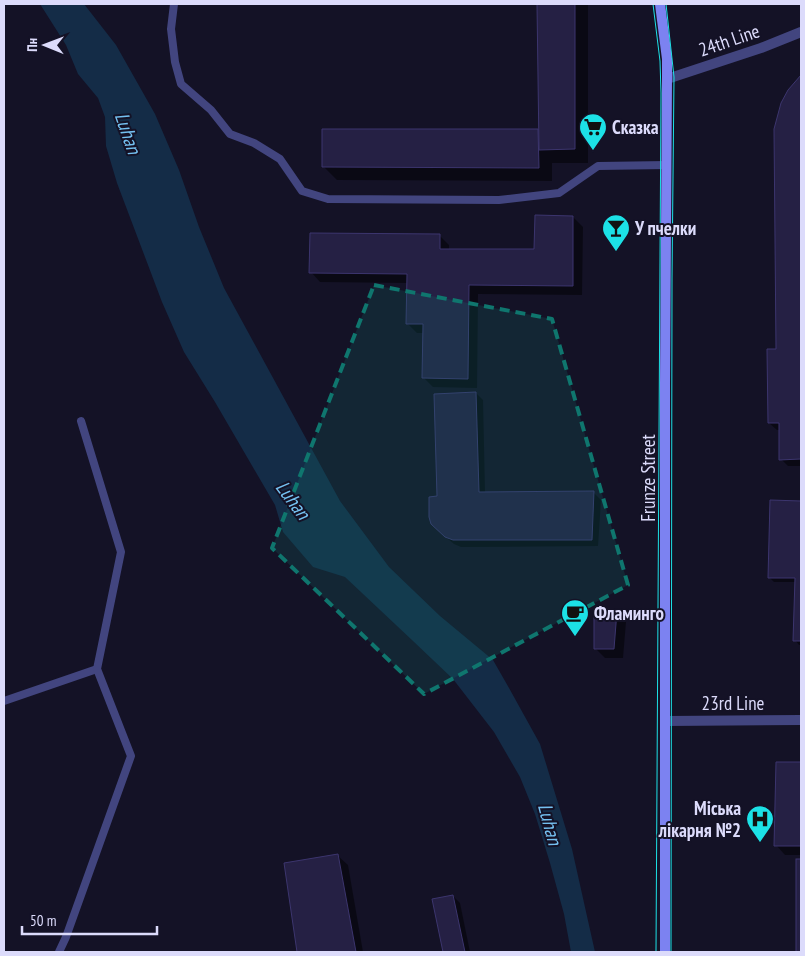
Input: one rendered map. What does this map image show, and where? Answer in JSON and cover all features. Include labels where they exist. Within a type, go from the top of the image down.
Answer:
[{"type":"street","name":"Frunze Street","points":[[660,4],[668,79],[665,952]]},
{"type":"street","name":"24th Line","points":[[668,79],[761,48],[801,32]]},
{"type":"street","name":"23rd Line","points":[[666,721],[801,720]]},
{"type":"lane","points":[[174,4],[171,29],[181,84],[211,110],[230,134],[254,143],[280,159],[302,191],[328,199],[499,200],[559,193],[598,166],[667,165]]},
{"type":"lane","points":[[59,952],[131,756],[97,669],[121,552],[81,421]]},
{"type":"lane","points":[[4,701],[97,669]]},
{"type":"highlighted area","points":[[374,285],[552,319],[628,585],[424,694],[272,548]]},
{"type":"water","name":"Luhan","points":[[40,4],[84,4],[116,45],[155,114],[179,170],[199,227],[224,288],[340,501],[389,567],[440,616],[493,660],[540,744],[572,849],[595,952],[571,952],[564,914],[535,814],[520,777],[494,732],[453,679],[413,641],[345,577],[313,567],[283,532],[275,505],[184,352],[162,302],[117,183],[106,146],[105,117],[98,98],[78,74],[66,45]]},
{"type":"building","points":[[537,4],[575,4],[575,149],[539,150]]},
{"type":"building","points":[[801,75],[801,459],[779,460],[779,423],[768,423],[767,349],[776,349],[774,129],[781,103],[788,90]]},
{"type":"building","points":[[322,129],[538,129],[539,168],[322,167]]},
{"type":"building","points":[[535,215],[573,216],[573,286],[469,285],[468,379],[422,378],[423,324],[406,324],[407,274],[309,273],[310,233],[440,234],[440,249],[534,249]]},
{"type":"building","points":[[476,392],[479,492],[594,491],[592,540],[453,540],[445,537],[431,524],[429,497],[437,496],[434,394]]},
{"type":"building","points":[[770,500],[801,501],[801,641],[793,641],[795,578],[768,578]]},
{"type":"building","points":[[617,611],[614,649],[594,649],[594,612]]},
{"type":"building","points":[[776,762],[801,762],[801,846],[774,846]]},
{"type":"building","points":[[338,854],[356,952],[297,952],[284,863]]},
{"type":"building","points":[[796,859],[801,859],[801,952],[796,952]]},
{"type":"building","points":[[453,895],[465,952],[443,952],[432,899]]},
{"type":"tram line","points":[[653,4],[660,61],[661,93],[656,952]]},
{"type":"tram line","points":[[666,4],[674,77],[671,952]]},
{"type":"place","name":"Сказка","points":[[593,151]]},
{"type":"place","name":"У пчелки","points":[[616,252]]},
{"type":"place","name":"Фламинго","points":[[575,637]]},
{"type":"place","name":"Міська лікарня №2","points":[[760,843]]}]
